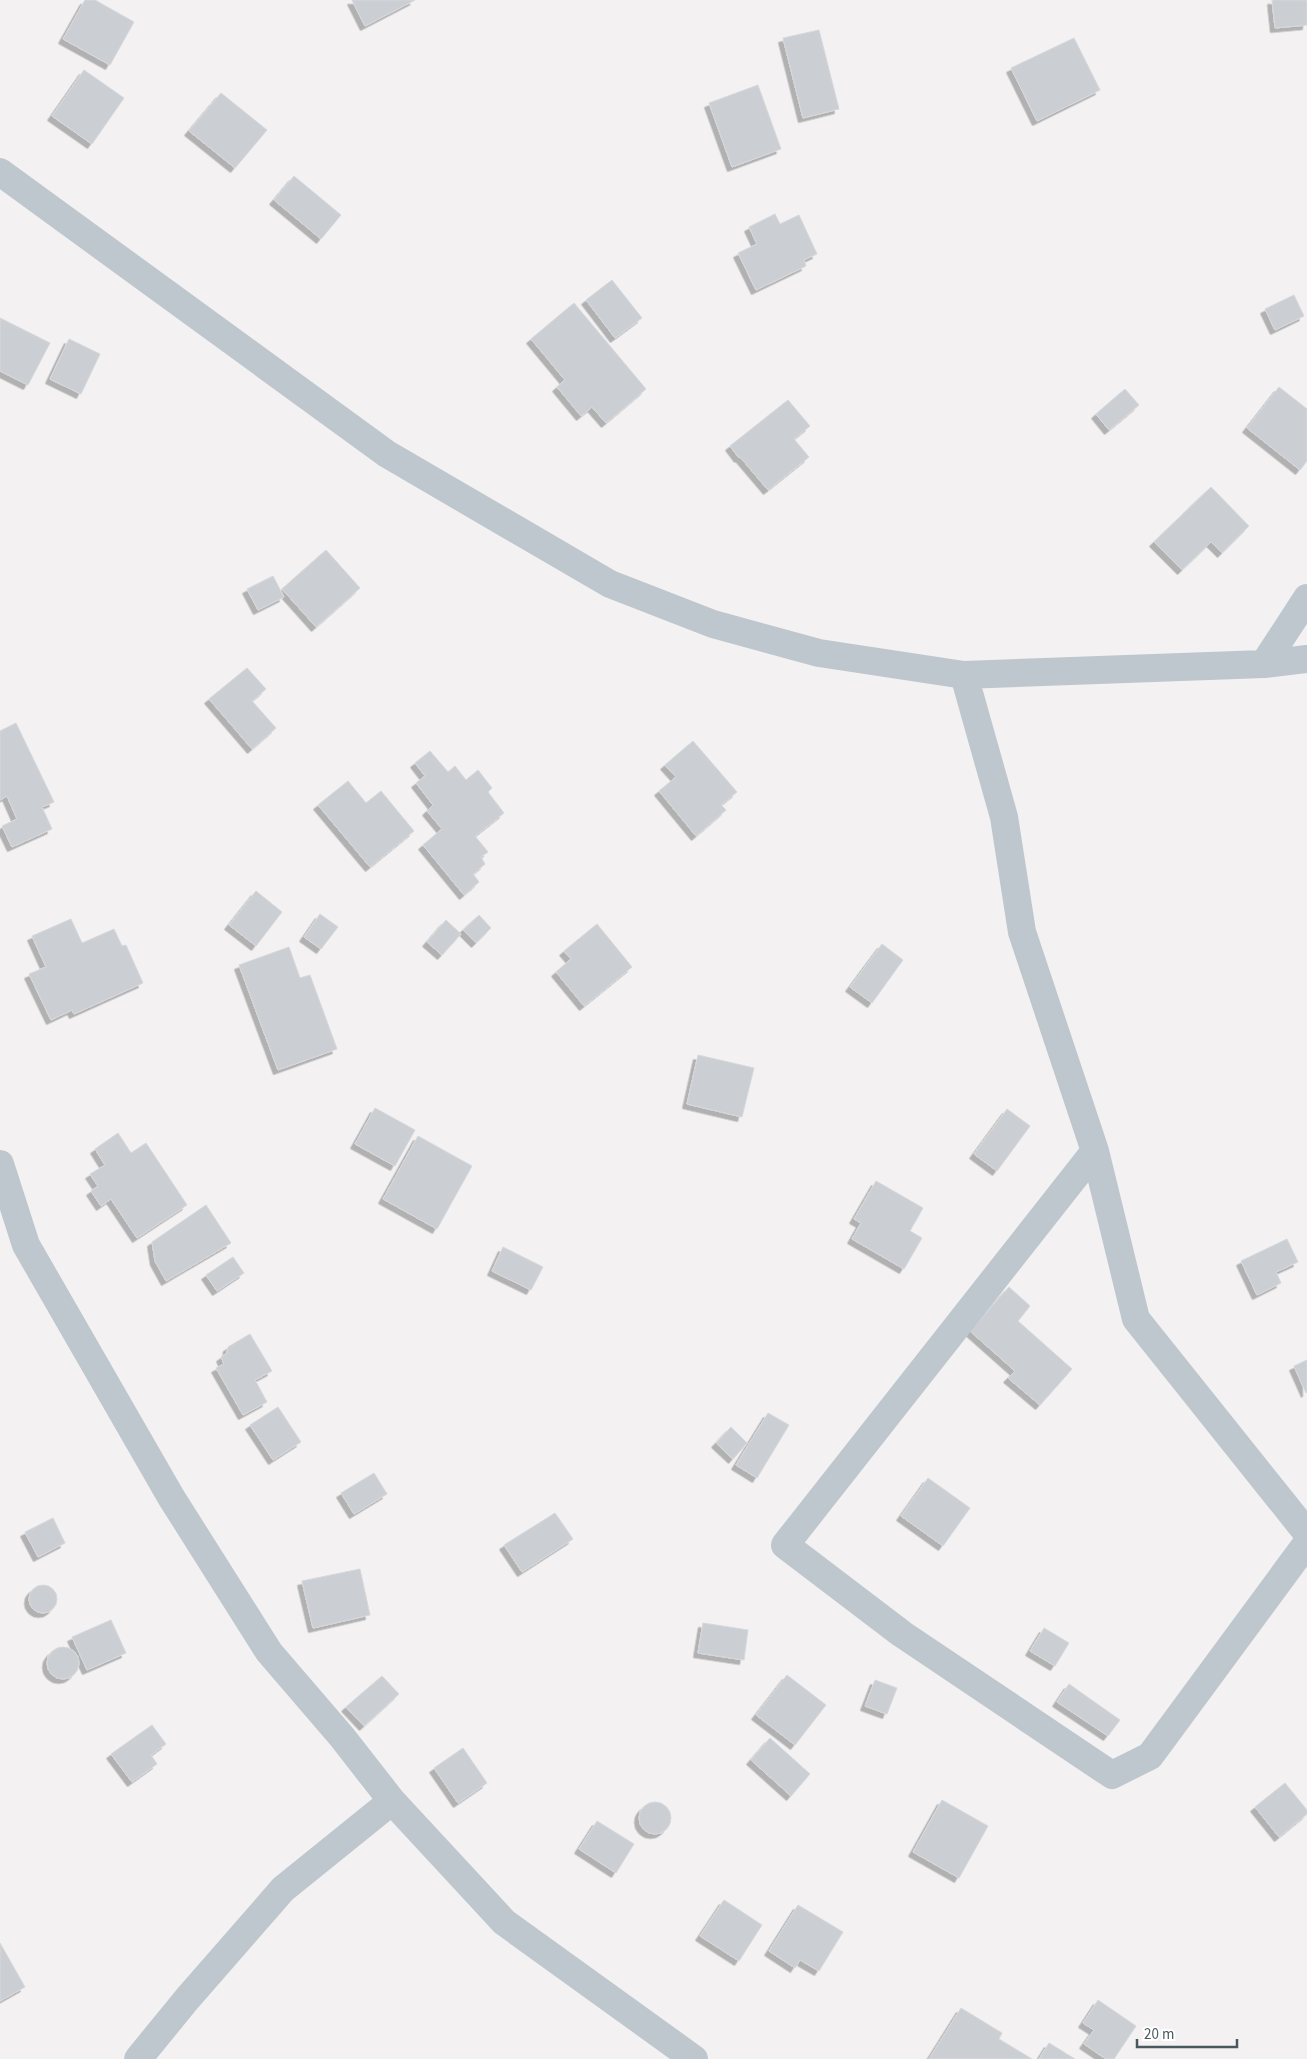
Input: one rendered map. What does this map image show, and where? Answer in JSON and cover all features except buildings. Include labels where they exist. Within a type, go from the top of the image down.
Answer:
[{"type":"street","points":[[0,172],[387,454],[610,584],[713,624],[819,653],[964,675],[1264,664],[1307,659]]},
{"type":"street","points":[[1264,664],[1307,598]]},
{"type":"street","points":[[964,675],[1004,817],[1022,932],[1095,1151],[1136,1319],[1307,1533]]},
{"type":"street","points":[[1095,1151],[784,1545],[902,1634],[1112,1775],[1150,1756],[1307,1543]]},
{"type":"street","points":[[0,1164],[26,1245],[171,1496],[269,1652],[342,1737],[392,1801],[504,1922],[694,2059]]},
{"type":"street","points":[[138,2059],[174,2014],[283,1889],[392,1801]]}]
